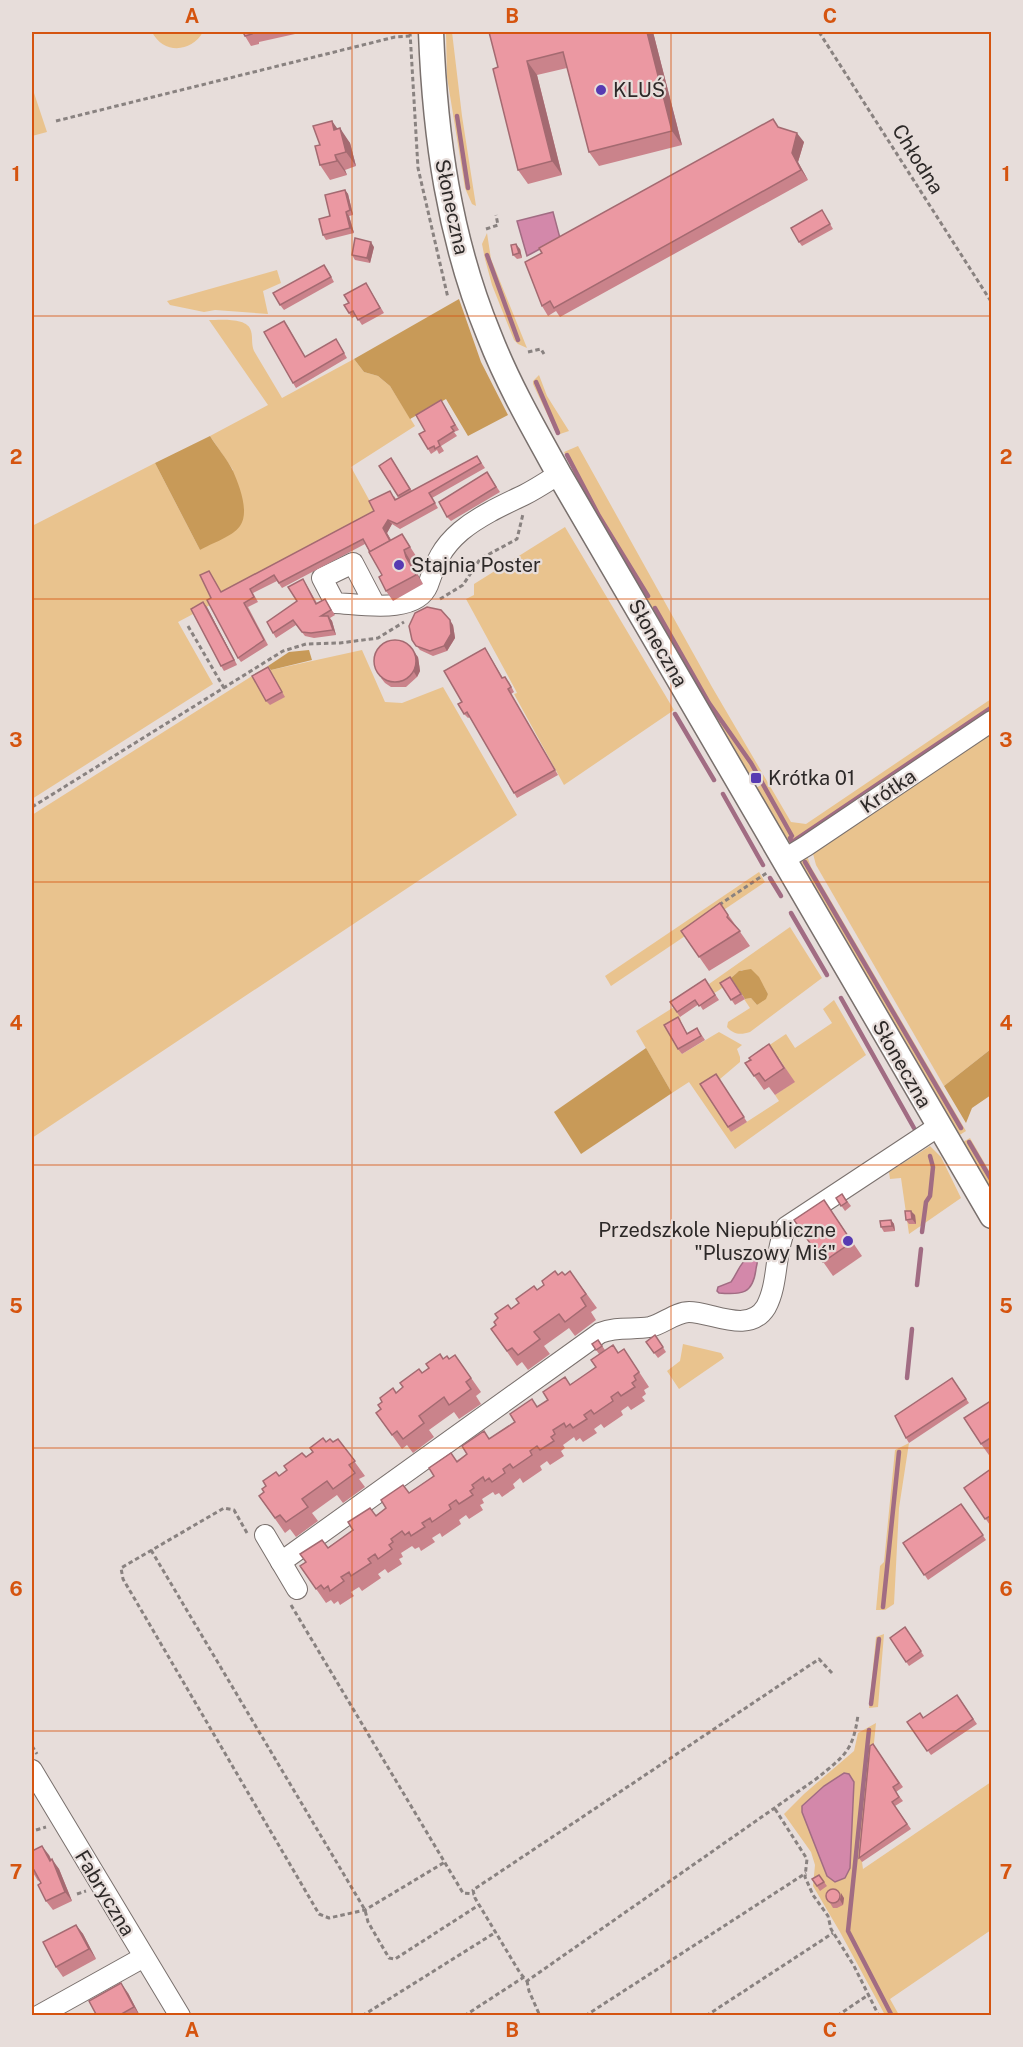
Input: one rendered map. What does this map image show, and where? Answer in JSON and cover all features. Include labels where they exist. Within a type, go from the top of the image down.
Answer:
[{"type":"main road","name":"Słoneczna","points":[[420,34],[436,115],[451,212],[466,270],[485,326],[506,375],[779,864],[992,1216]]},
{"type":"street","points":[[375,605],[400,604],[423,593],[439,555],[448,542],[462,530],[560,474]]},
{"type":"street","name":"Krótka","points":[[779,864],[992,721]]},
{"type":"street","points":[[281,1562],[600,1334],[616,1328],[652,1326],[687,1312],[738,1321],[757,1316],[765,1308],[771,1293],[780,1239],[786,1227],[939,1126]]},
{"type":"street","points":[[258,1538],[281,1562],[292,1595]]},
{"type":"street","name":"Fabryczna","points":[[32,1770],[180,2016]]},
{"type":"street","points":[[38,2016],[144,1957]]},
{"type":"path","name":"Chłodna","points":[[819,32],[992,303]]},
{"type":"path","points":[[56,121],[395,37],[420,34]]},
{"type":"path","points":[[486,229],[498,225],[496,215]]},
{"type":"path","points":[[528,351],[541,349],[544,354]]},
{"type":"path","points":[[435,603],[463,585],[480,560],[517,539],[526,494]]},
{"type":"path","points":[[32,807],[283,651],[306,644],[340,644],[378,638],[406,620]]},
{"type":"path","points":[[188,626],[224,688]]},
{"type":"path","points":[[711,911],[779,864]]},
{"type":"path","points":[[258,1538],[234,1510],[224,1508],[121,1568],[123,1579],[319,1914],[328,1918],[365,1910],[445,1862]]},
{"type":"path","points":[[151,1550],[365,1910],[368,1922],[387,1956],[391,1959],[479,1905]]},
{"type":"path","points":[[292,1595],[463,1893],[474,1894]]},
{"type":"path","points":[[540,2016],[526,1979],[479,1905],[473,1890],[819,1659],[832,1673]]},
{"type":"path","points":[[464,2016],[526,1979],[775,1809],[846,1754],[856,1734],[858,1715]]},
{"type":"path","points":[[775,1809],[807,1859],[805,1877],[813,1895],[828,1916],[833,1933],[879,2016]]},
{"type":"path","points":[[36,1830],[48,1825]]},
{"type":"path","points":[[585,2016],[806,1873]]},
{"type":"path","points":[[77,1894],[88,1890]]},
{"type":"path","points":[[362,2016],[496,1932]]},
{"type":"path","points":[[706,2016],[833,1933]]},
{"type":"path","points":[[837,2016],[869,1995]]},
{"type":"shaded area","points":[[152,32],[203,32],[192,44],[177,48],[163,44]]},
{"type":"shaded area","points":[[446,32],[452,32],[476,206],[472,204],[465,188],[447,77]]},
{"type":"shaded area","points":[[32,87],[47,132],[32,136]]},
{"type":"shaded area","points":[[553,212],[560,238],[527,256],[517,221]]},
{"type":"shaded area","points":[[487,233],[491,259],[527,348],[514,340],[492,285],[482,244]]},
{"type":"shaded area","points":[[277,270],[281,283],[263,291],[268,314],[215,310],[204,312],[170,305],[167,301]]},
{"type":"shaded area","points":[[459,299],[481,362],[508,415],[468,436],[446,399],[410,419],[390,386],[378,376],[364,372],[354,359]]},
{"type":"shaded area","points":[[209,320],[239,321],[249,327],[254,351],[282,398],[354,359],[364,372],[378,376],[390,386],[415,426],[351,467],[378,516],[178,622],[213,684],[32,799],[32,526],[155,463],[200,550],[233,470],[210,436],[268,405]]},
{"type":"shaded area","points":[[539,375],[547,396],[569,431],[557,435],[533,384]]},
{"type":"shaded area","points":[[210,436],[233,471],[243,498],[244,513],[243,520],[236,530],[200,550],[155,463]]},
{"type":"shaded area","points":[[578,446],[712,687],[791,822],[806,824],[991,699],[991,715],[805,843],[790,844],[756,788],[764,783],[756,770],[748,774],[580,486],[564,452]]},
{"type":"shaded area","points":[[565,527],[674,710],[564,785],[514,694],[517,693],[466,599],[474,595],[474,584]]},
{"type":"shaded area","points":[[309,650],[312,660],[271,670],[268,666],[289,652]]},
{"type":"shaded area","points":[[362,650],[385,702],[402,703],[443,687],[517,815],[32,1138],[32,815],[268,666],[271,670]]},
{"type":"shaded area","points":[[991,728],[991,1049],[944,1086],[816,865],[812,850]]},
{"type":"shaded area","points":[[806,853],[811,867],[966,1131],[958,1136],[799,864],[799,859]]},
{"type":"shaded area","points":[[759,872],[765,882],[611,986],[605,976]]},
{"type":"shaded area","points":[[790,927],[822,978],[750,1032],[741,1034],[732,1032],[727,1027],[728,1022],[750,1008],[744,999],[751,998],[757,1005],[768,994],[758,979],[742,970],[714,993],[709,984]]},
{"type":"shaded area","points":[[751,969],[759,977],[768,994],[766,999],[757,1005],[751,998],[745,999],[731,978],[739,971]]},
{"type":"shaded area","points":[[834,1000],[866,1055],[735,1149],[689,1082],[672,1093],[636,1031],[674,1007],[681,1022],[668,1030],[682,1054],[719,1032],[742,1045],[737,1049],[740,1062],[720,1079],[731,1132],[779,1101],[775,1095],[794,1082],[779,1058],[759,1072],[753,1056],[786,1034],[795,1048],[832,1023],[823,1009]]},
{"type":"shaded area","points":[[646,1048],[672,1093],[581,1154],[554,1112]]},
{"type":"shaded area","points":[[991,1049],[991,1095],[972,1108],[966,1123],[944,1086]]},
{"type":"shaded area","points":[[970,1138],[991,1174],[991,1190],[961,1143]]},
{"type":"shaded area","points":[[930,1146],[941,1157],[961,1198],[909,1234],[901,1178],[890,1179],[889,1172]]},
{"type":"shaded area","points":[[756,1255],[758,1262],[749,1288],[734,1294],[719,1293],[718,1287],[731,1282],[742,1264]]},
{"type":"shaded area","points":[[683,1344],[721,1353],[724,1358],[679,1389],[667,1371],[680,1361]]},
{"type":"shaded area","points":[[909,1443],[899,1508],[894,1604],[885,1610],[876,1610],[880,1566],[884,1562],[895,1450]]},
{"type":"shaded area","points":[[884,1634],[878,1707],[869,1708],[876,1637]]},
{"type":"shaded area","points":[[876,1723],[863,1869],[991,1782],[991,1930],[890,1999],[899,2015],[885,2015],[813,1886],[815,1865],[811,1852],[784,1814],[854,1751],[858,1733]]},
{"type":"shaded area","points":[[844,1773],[849,1774],[854,1782],[850,1868],[845,1878],[835,1882],[827,1876],[802,1812],[802,1806],[824,1786]]},
{"type":"building","points":[[243,32],[257,32],[245,36]]},
{"type":"building","points":[[489,32],[647,32],[672,131],[589,152],[563,52],[527,61],[552,161],[518,170],[493,69],[498,67]]},
{"type":"building","points":[[773,119],[778,127],[797,133],[792,153],[801,170],[554,308],[550,301],[542,306],[525,262],[542,253],[539,248]]},
{"type":"building","points":[[332,121],[334,130],[340,128],[346,152],[335,155],[337,161],[320,165],[315,146],[320,145],[313,126]]},
{"type":"building","points":[[345,190],[350,210],[346,212],[350,228],[323,235],[319,219],[330,216],[325,195]]},
{"type":"building","points":[[822,210],[830,224],[799,242],[791,228]]},
{"type":"building","points":[[355,238],[371,242],[367,258],[352,255]]},
{"type":"building","points":[[516,244],[519,253],[513,255],[511,245]]},
{"type":"building","points":[[324,265],[331,277],[280,305],[273,293]]},
{"type":"building","points":[[366,283],[380,308],[358,320],[353,311],[349,313],[344,305],[349,303],[344,295]]},
{"type":"building","points":[[284,321],[305,357],[336,339],[344,353],[293,383],[264,332]]},
{"type":"building","points":[[441,400],[455,425],[451,427],[454,431],[438,441],[440,446],[428,449],[419,434],[425,431],[416,415]]},
{"type":"building","points":[[477,456],[481,463],[429,493],[435,503],[397,524],[388,520],[383,528],[390,541],[370,552],[363,539],[279,583],[274,575],[250,589],[254,597],[244,603],[264,640],[238,658],[207,600],[211,598],[200,575],[209,571],[221,592],[374,511],[369,501],[390,491],[395,500]]},
{"type":"building","points":[[391,458],[410,489],[398,496],[379,466]]},
{"type":"building","points":[[487,472],[496,487],[447,517],[439,502]]},
{"type":"building","points":[[402,534],[410,547],[404,550],[406,557],[416,575],[386,591],[379,577],[382,575],[369,552]]},
{"type":"building","points":[[303,579],[316,604],[325,599],[331,610],[321,616],[328,616],[333,630],[302,632],[293,620],[273,633],[267,622],[297,601],[288,587]]},
{"type":"building","points":[[203,602],[234,660],[221,666],[191,609]]},
{"type":"building","points":[[427,607],[441,610],[450,620],[451,634],[444,646],[430,651],[416,646],[409,626],[415,613]]},
{"type":"building","points":[[395,640],[410,646],[416,661],[410,676],[395,682],[380,676],[374,661],[380,646]]},
{"type":"building","points":[[485,648],[502,678],[505,677],[511,687],[508,689],[555,770],[514,793],[467,712],[464,714],[458,704],[462,702],[444,671]]},
{"type":"building","points":[[268,667],[282,692],[266,701],[252,676]]},
{"type":"building","points":[[720,903],[727,917],[740,931],[699,957],[681,931]]},
{"type":"building","points":[[730,977],[741,994],[731,1000],[720,983]]},
{"type":"building","points":[[705,979],[715,995],[699,1006],[695,1000],[677,1012],[670,1002]]},
{"type":"building","points":[[678,1017],[687,1034],[697,1028],[701,1036],[678,1049],[664,1025]]},
{"type":"building","points":[[769,1044],[784,1068],[765,1081],[759,1073],[754,1076],[745,1063]]},
{"type":"building","points":[[716,1074],[744,1117],[728,1127],[700,1084]]},
{"type":"building","points":[[842,1194],[847,1202],[841,1206],[836,1198]]},
{"type":"building","points":[[824,1200],[852,1242],[823,1262],[794,1220]]},
{"type":"building","points":[[905,1211],[911,1211],[912,1219],[906,1220]]},
{"type":"building","points":[[891,1220],[892,1226],[881,1227],[880,1221]]},
{"type":"building","points":[[555,1271],[558,1275],[562,1272],[565,1275],[570,1271],[586,1294],[581,1298],[586,1306],[565,1322],[559,1314],[534,1332],[540,1339],[518,1355],[512,1348],[507,1351],[491,1329],[496,1325],[494,1322],[498,1318],[495,1314],[508,1305],[511,1309],[519,1303],[516,1299],[534,1286],[537,1290],[544,1285],[542,1281]]},
{"type":"building","points":[[655,1335],[663,1347],[654,1353],[646,1342]]},
{"type":"building","points":[[598,1340],[602,1346],[596,1350],[592,1344]]},
{"type":"building","points":[[613,1345],[618,1353],[624,1349],[639,1372],[634,1376],[636,1380],[632,1383],[635,1387],[621,1396],[618,1392],[611,1397],[613,1401],[594,1414],[591,1410],[584,1415],[587,1419],[573,1428],[570,1424],[566,1427],[564,1423],[553,1430],[555,1434],[551,1437],[554,1441],[540,1450],[537,1446],[530,1451],[532,1455],[513,1468],[510,1464],[503,1469],[505,1473],[492,1482],[489,1478],[485,1481],[483,1477],[472,1485],[474,1488],[470,1491],[473,1495],[459,1504],[456,1500],[449,1505],[451,1509],[432,1522],[430,1518],[422,1523],[425,1527],[411,1536],[409,1532],[405,1535],[402,1531],[391,1539],[393,1542],[389,1545],[392,1549],[378,1559],[375,1554],[368,1559],[371,1563],[351,1576],[349,1572],[341,1577],[344,1581],[330,1591],[328,1586],[324,1589],[321,1585],[316,1589],[300,1566],[306,1562],[300,1554],[322,1540],[328,1548],[353,1530],[348,1522],[370,1508],[376,1516],[386,1508],[381,1500],[403,1485],[409,1493],[418,1487],[434,1476],[429,1468],[451,1453],[457,1462],[467,1454],[462,1446],[484,1431],[489,1439],[515,1422],[510,1414],[532,1399],[537,1407],[548,1400],[543,1392],[565,1377],[570,1385],[596,1367],[591,1360]]},
{"type":"building","points":[[440,1354],[443,1359],[447,1356],[449,1359],[455,1355],[471,1378],[466,1382],[471,1389],[449,1405],[444,1397],[419,1416],[424,1423],[403,1439],[397,1431],[392,1435],[376,1413],[381,1409],[378,1405],[382,1402],[380,1398],[393,1388],[396,1393],[403,1387],[400,1383],[419,1369],[422,1373],[429,1368],[426,1364]]},
{"type":"building","points":[[952,1378],[966,1399],[906,1438],[895,1416]]},
{"type":"building","points":[[992,1400],[992,1437],[981,1444],[964,1418]]},
{"type":"building","points":[[323,1438],[326,1442],[330,1439],[333,1442],[338,1439],[355,1461],[349,1465],[355,1473],[333,1489],[327,1481],[302,1499],[308,1507],[286,1522],[280,1515],[275,1518],[259,1496],[264,1492],[262,1489],[266,1486],[263,1481],[276,1472],[279,1476],[287,1470],[284,1466],[302,1453],[306,1457],[313,1452],[310,1448]]},
{"type":"building","points":[[991,1469],[992,1515],[985,1519],[964,1488]]},
{"type":"building","points":[[961,1504],[983,1535],[924,1575],[903,1543]]},
{"type":"building","points":[[905,1627],[921,1651],[906,1662],[890,1638]]},
{"type":"building","points":[[957,1695],[973,1719],[927,1751],[907,1722],[920,1713],[923,1718]]},
{"type":"building","points":[[873,1744],[899,1783],[893,1787],[899,1797],[892,1802],[907,1824],[859,1858],[870,1746]]},
{"type":"building","points":[[42,1846],[50,1861],[52,1859],[65,1892],[46,1901],[38,1885],[41,1883],[34,1870],[32,1871],[32,1851]]},
{"type":"building","points":[[819,1875],[824,1882],[817,1886],[812,1879]]},
{"type":"building","points":[[830,1889],[836,1889],[840,1896],[836,1903],[830,1903],[826,1899],[826,1893]]},
{"type":"building","points":[[76,1925],[89,1949],[56,1967],[43,1942]]},
{"type":"building","points":[[121,1983],[134,2007],[118,2016],[97,2016],[89,2001]]},
{"type":"waterway","points":[[457,116],[468,188]]},
{"type":"waterway","points":[[487,255],[518,340]]},
{"type":"waterway","points":[[536,382],[558,433]]},
{"type":"waterway","points":[[567,455],[599,516],[648,596]]},
{"type":"waterway","points":[[655,608],[709,703],[751,763],[792,836],[790,838],[792,842],[992,707]]},
{"type":"waterway","points":[[675,714],[714,780]]},
{"type":"waterway","points":[[723,794],[763,865]]},
{"type":"waterway","points":[[805,862],[961,1128]]},
{"type":"waterway","points":[[770,878],[781,896]]},
{"type":"waterway","points":[[791,913],[827,975]]},
{"type":"waterway","points":[[841,998],[914,1128]]},
{"type":"waterway","points":[[969,1142],[992,1181]]},
{"type":"waterway","points":[[922,1232],[926,1202],[930,1196],[933,1167],[930,1156]]},
{"type":"waterway","points":[[917,1285],[921,1249]]},
{"type":"waterway","points":[[907,1378],[912,1329]]},
{"type":"waterway","points":[[883,1607],[899,1452]]},
{"type":"waterway","points":[[871,1704],[879,1639]]},
{"type":"waterway","points":[[869,1730],[848,1931],[892,2016]]},
{"type":"place","name":"KLUŚ","points":[[601,90]]},
{"type":"place","name":"Stajnia Poster","points":[[399,565]]},
{"type":"place","name":"Krótka 01","points":[[756,778]]},
{"type":"place","name":"Przedszkole Niepubliczne \"Pluszowy Miś\"","points":[[848,1241]]}]
